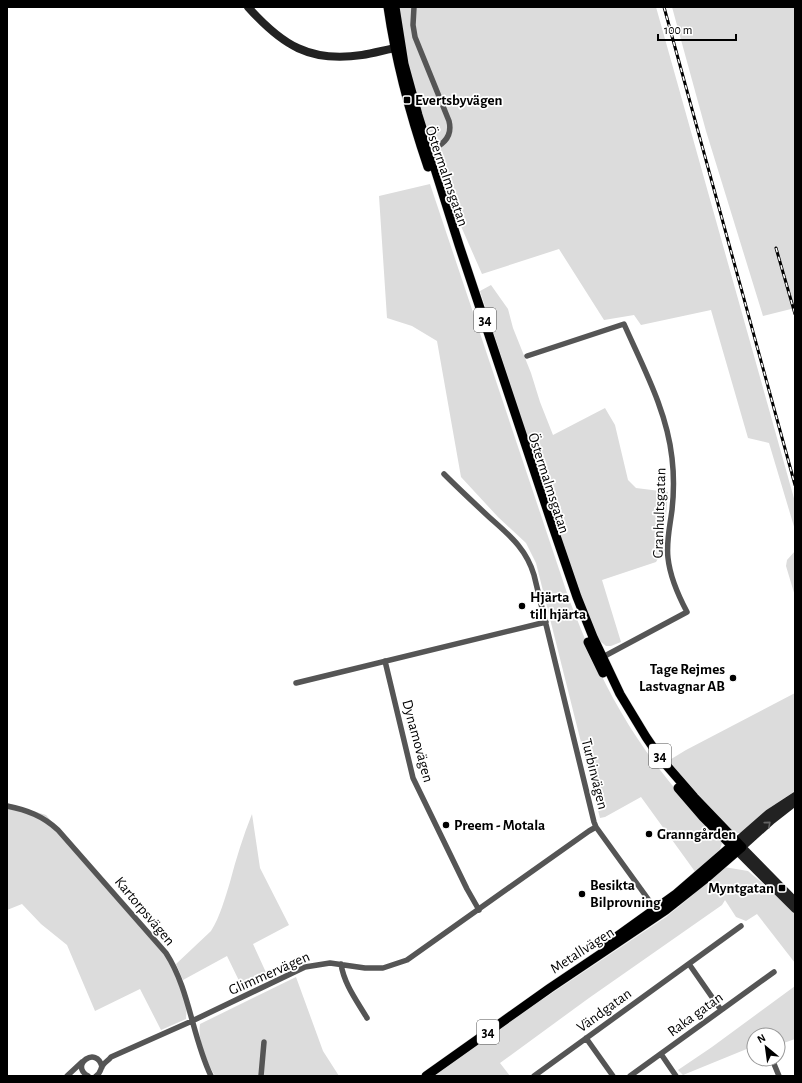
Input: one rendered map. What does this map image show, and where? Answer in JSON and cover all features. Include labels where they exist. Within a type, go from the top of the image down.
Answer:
[{"type":"main road","name":"Östermalmsgatan","points":[[388,7],[426,152],[459,245],[569,573],[600,658],[633,716],[661,759],[737,846]]},
{"type":"main road","name":"Östermalmsgatan","points":[[395,7],[398,47]]},
{"type":"main road","name":"Metallvägen","points":[[426,1076],[657,912],[693,889],[737,846]]},
{"type":"street","points":[[248,7],[276,35],[294,46],[310,53],[326,56],[349,57],[398,47]]},
{"type":"street","points":[[414,7],[412,25],[415,38],[449,121],[450,128],[444,143],[426,152]]},
{"type":"street","name":"Granhultsgatan","points":[[528,356],[624,324],[651,386],[668,437],[674,482],[668,542],[668,558],[673,582],[687,612],[600,658]]},
{"type":"street","name":"Turbinvägen","points":[[444,474],[525,552],[532,567],[596,827],[657,912]]},
{"type":"street","points":[[296,683],[546,622]]},
{"type":"street","name":"Dynamovägen","points":[[385,661],[413,778],[478,910]]},
{"type":"street","points":[[737,846],[769,813],[795,796]]},
{"type":"street","points":[[737,846],[795,802]]},
{"type":"street","name":"Kartorpsvägen","points":[[7,806],[38,815],[58,830],[160,946],[172,963],[177,975],[204,1062],[211,1076]]},
{"type":"street","points":[[478,910],[596,827]]},
{"type":"street","name":"Östermalmsgatan","points":[[737,846],[795,901]]},
{"type":"street","name":"Östermalmsgatan","points":[[737,846],[795,909]]},
{"type":"street","name":"Glimmervägen","points":[[83,1062],[90,1057],[98,1059],[111,1057],[192,1021],[305,967],[323,963],[383,968],[400,963],[420,952],[478,910]]},
{"type":"street","name":"Vändgatan","points":[[534,1076],[741,926]]},
{"type":"street","points":[[341,964],[342,972],[347,984],[367,1018]]},
{"type":"street","points":[[689,964],[721,1010]]},
{"type":"street","name":"Raka gatan","points":[[630,1076],[774,972]]},
{"type":"street","points":[[586,1038],[613,1076]]},
{"type":"street","points":[[260,1076],[264,1042]]},
{"type":"street","points":[[660,1054],[676,1076]]},
{"type":"street","name":"Glimmervägen","points":[[96,1076],[111,1057]]},
{"type":"street","points":[[98,1059],[101,1071]]},
{"type":"street","points":[[69,1076],[86,1075],[82,1067],[83,1062]]},
{"type":"street","points":[[69,1076],[83,1062]]},
{"type":"shaded area","points":[[399,7],[656,7],[795,502],[795,530],[769,443],[748,438],[711,310],[641,325],[634,315],[604,320],[559,249],[482,274],[442,183],[419,112],[403,42]]},
{"type":"shaded area","points":[[672,7],[795,7],[795,308],[763,316],[706,131]]},
{"type":"shaded area","points":[[430,184],[580,628],[606,685],[631,729],[654,763],[722,843],[719,852],[696,873],[641,797],[605,817],[600,818],[536,563],[526,543],[498,517],[461,477],[437,341],[412,326],[387,318],[379,196]]},
{"type":"shaded area","points":[[491,285],[508,309],[513,328],[553,435],[605,408],[615,425],[628,480],[636,488],[668,492],[666,517],[662,532],[663,550],[656,562],[602,580],[621,642],[611,646],[606,646],[596,635],[582,601],[552,513],[480,291]]},
{"type":"shaded area","points":[[795,551],[795,596],[786,566],[787,560]]},
{"type":"shaded area","points":[[795,693],[795,791],[771,807],[742,833],[734,833],[668,761],[686,750]]},
{"type":"shaded area","points":[[7,803],[46,815],[173,963],[187,1002],[186,1019],[161,1030],[140,989],[95,1011],[67,945],[41,924],[22,904],[7,910]]},
{"type":"shaded area","points":[[252,814],[260,868],[289,925],[253,944],[269,979],[244,991],[227,956],[183,980],[176,964],[211,931],[214,926],[222,907]]},
{"type":"shaded area","points":[[724,867],[748,871],[795,911],[795,963],[757,914],[746,921],[736,917],[725,900],[722,905],[589,998],[500,1063],[510,1076],[434,1076],[537,1003],[666,917]]},
{"type":"shaded area","points":[[296,977],[323,1051],[339,1076],[215,1076],[201,1043],[199,1030],[200,1024]]},
{"type":"shaded area","points":[[795,986],[795,1039],[786,1042],[786,1027],[746,1027],[746,1049],[683,1075],[678,1070]]},
{"type":"railway","points":[[664,7],[795,485]]},
{"type":"railway","points":[[776,248],[795,314]]},
{"type":"place","name":"Evertsbyvägen","points":[[407,100]]},
{"type":"place","name":"Hjärta till hjärta","points":[[522,606]]},
{"type":"place","name":"Tage Rejmes Lastvagnar AB","points":[[733,678]]},
{"type":"place","name":"Preem - Motala","points":[[446,825]]},
{"type":"place","name":"Granngården","points":[[649,834]]},
{"type":"place","name":"Myntgatan","points":[[782,888]]},
{"type":"place","name":"Besikta Bilprovning","points":[[582,894]]}]
